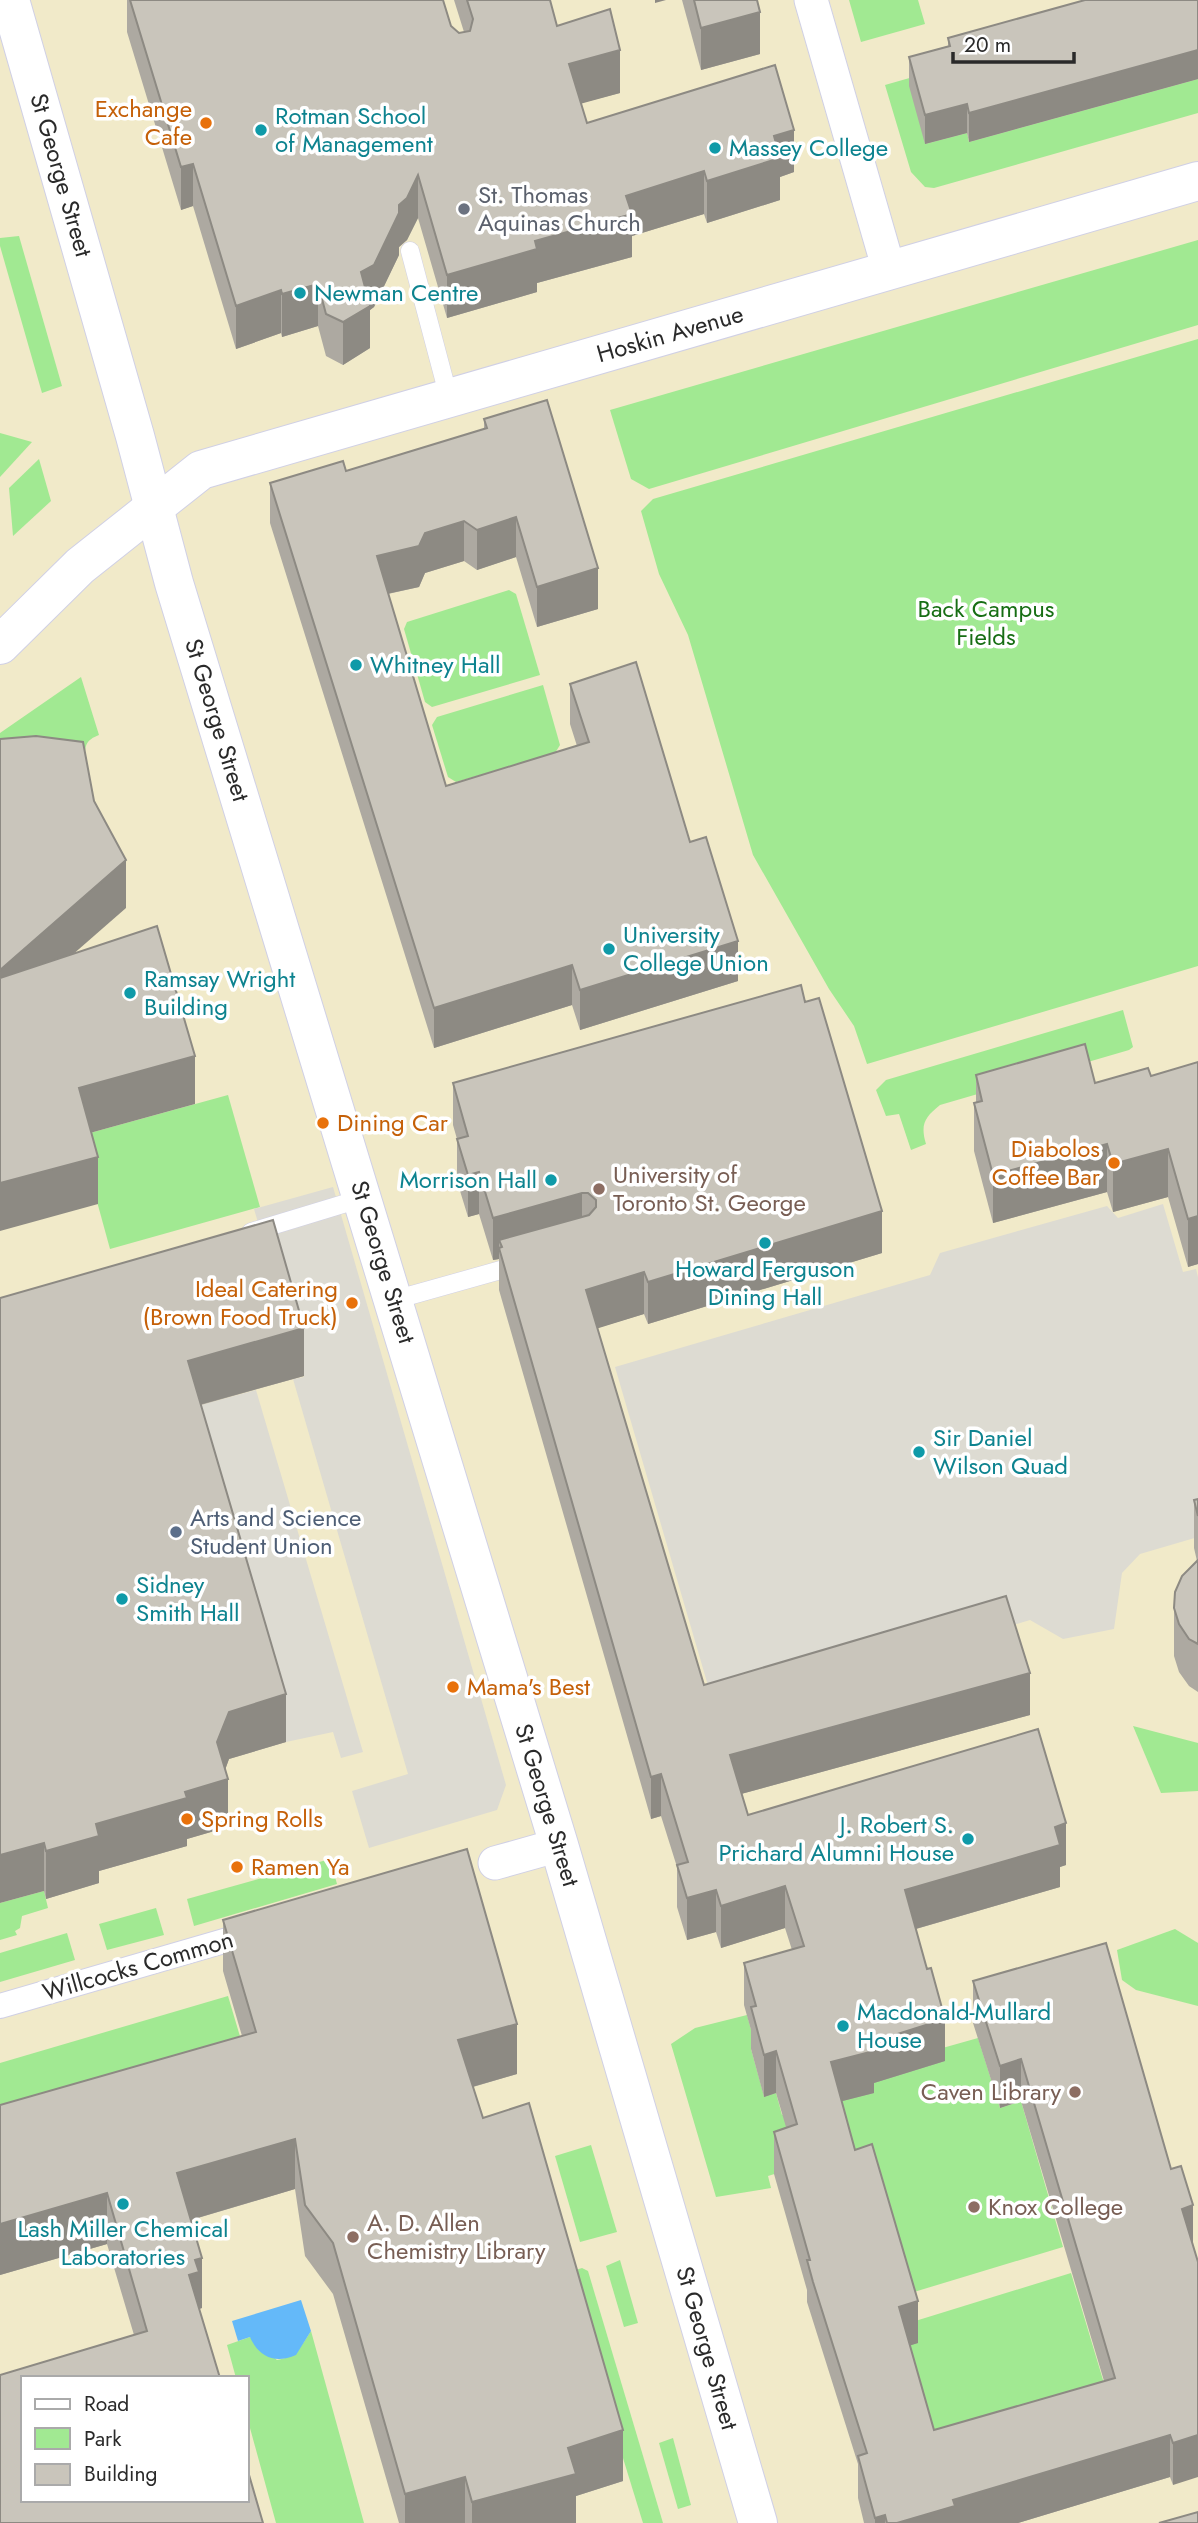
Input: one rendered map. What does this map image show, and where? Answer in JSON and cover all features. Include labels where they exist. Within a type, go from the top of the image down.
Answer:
[{"type":"street","name":"St George Street","points":[[10,0],[135,436],[153,508],[559,1844],[758,2523]]},
{"type":"street","points":[[811,0],[889,270]]},
{"type":"street","name":"Hoskin Avenue","points":[[0,645],[80,566],[201,470],[1198,181]]},
{"type":"street","points":[[481,1867],[559,1844]]},
{"type":"street","name":"Willcocks Common","points":[[0,2006],[281,1925]]},
{"type":"lane","points":[[410,251],[449,398]]},
{"type":"lane","points":[[234,1237],[363,1198]]},
{"type":"lane","points":[[394,1300],[534,1261]]},
{"type":"shaded area","name":"University of Toronto St. George","points":[[0,0],[1198,0],[1198,2523],[0,2523]]},
{"type":"shaded area","points":[[333,1187],[506,1785],[497,1810],[369,1848],[352,1791],[408,1774],[293,1379],[304,1377],[254,1209]]},
{"type":"shaded area","name":"Sir Daniel Wilson Quad","points":[[1163,1204],[1183,1272],[1196,1269],[1198,1277],[1198,1537],[1140,1554],[1122,1573],[1114,1629],[1063,1639],[1030,1620],[716,1713],[615,1367],[930,1275],[940,1253],[1107,1206],[1118,1218]]},
{"type":"shaded area","points":[[256,1390],[363,1752],[341,1758],[333,1732],[286,1742],[203,1460],[146,1420]]},
{"type":"green space","points":[[849,0],[918,0],[925,24],[861,42]]},
{"type":"green space","points":[[948,67],[925,144],[967,133],[969,142],[1198,79],[1198,113],[934,188],[925,187],[911,172],[885,85]]},
{"type":"green space","points":[[19,236],[62,386],[42,393],[0,246],[0,238]]},
{"type":"green space","points":[[1198,240],[1198,325],[649,489],[631,479],[610,410]]},
{"type":"green space","name":"Back Campus Fields","points":[[1198,339],[1198,966],[867,1064],[854,1026],[829,989],[753,855],[688,635],[659,574],[641,511],[653,499]]},
{"type":"green space","points":[[0,433],[32,442],[0,477]]},
{"type":"green space","points":[[39,459],[51,501],[13,536],[9,488]]},
{"type":"green space","points":[[509,590],[516,594],[540,675],[432,707],[425,702],[404,629],[407,622]]},
{"type":"green space","points":[[81,677],[99,735],[87,744],[85,758],[0,759],[0,733]]},
{"type":"green space","points":[[543,685],[560,745],[555,753],[456,782],[448,777],[432,725],[437,717]]},
{"type":"green space","points":[[1123,1010],[1133,1047],[1129,1050],[940,1105],[925,1122],[926,1144],[911,1150],[899,1114],[886,1116],[876,1090],[886,1080]]},
{"type":"green space","points":[[228,1095],[260,1207],[110,1249],[79,1136]]},
{"type":"green space","points":[[1133,1726],[1198,1743],[1198,1791],[1161,1793]]},
{"type":"green space","points":[[330,1859],[337,1884],[194,1926],[187,1899]]},
{"type":"green space","points":[[44,1891],[48,1908],[22,1916],[20,1928],[15,1931],[17,1935],[0,1940],[0,1903]]},
{"type":"green space","points":[[156,1908],[164,1935],[107,1950],[99,1924]]},
{"type":"green space","points":[[1175,1929],[1198,1943],[1198,2006],[1136,1990],[1122,1980],[1117,1950]]},
{"type":"green space","points":[[67,1933],[75,1960],[0,1982],[0,1953]]},
{"type":"green space","points":[[228,1996],[253,2080],[0,2152],[0,2063]]},
{"type":"green space","points":[[747,2015],[756,2048],[751,2049],[764,2096],[776,2093],[782,2115],[868,2069],[978,2038],[1000,2108],[1021,2101],[1063,2247],[904,2295],[844,2152],[768,2176],[771,2188],[716,2197],[671,2044],[695,2028]]},
{"type":"green space","points":[[591,2145],[617,2232],[580,2242],[555,2156]]},
{"type":"green space","points":[[620,2260],[638,2323],[624,2327],[606,2266]]},
{"type":"green space","points":[[582,2268],[588,2271],[663,2523],[643,2523],[566,2273]]},
{"type":"green space","points":[[1071,2273],[1115,2420],[934,2473],[899,2349],[912,2322]]},
{"type":"green space","points":[[311,2331],[364,2523],[276,2523],[248,2421],[248,2376],[235,2376],[227,2345],[250,2337],[277,2360],[284,2359],[301,2346]]},
{"type":"green space","points":[[673,2438],[691,2505],[678,2509],[659,2443]]},
{"type":"water","points":[[301,2300],[311,2331],[296,2355],[275,2359],[258,2350],[250,2337],[238,2341],[232,2321]]},
{"type":"building","points":[[130,0],[443,0],[451,26],[459,33],[470,31],[473,19],[467,0],[550,0],[557,26],[610,9],[620,50],[569,64],[587,123],[775,65],[794,130],[774,136],[780,158],[707,181],[704,171],[626,196],[632,214],[535,241],[537,249],[447,275],[418,175],[407,198],[399,205],[399,213],[374,265],[361,272],[370,306],[343,322],[326,314],[318,284],[282,294],[281,290],[236,306],[193,164],[181,167]]},
{"type":"building","points":[[694,0],[757,0],[760,12],[701,28]]},
{"type":"building","points":[[1085,0],[1198,0],[1198,50],[969,113],[967,104],[925,115],[909,57],[950,46],[948,38]]},
{"type":"building","points":[[547,400],[598,568],[537,587],[516,517],[477,530],[464,521],[425,533],[419,546],[377,556],[446,786],[589,742],[570,684],[636,662],[690,842],[706,837],[738,941],[580,990],[572,965],[434,1008],[270,483],[343,461],[346,471],[487,428],[484,419]]},
{"type":"building","points":[[36,736],[83,742],[94,801],[126,860],[0,970],[0,739]]},
{"type":"building","points":[[157,926],[195,1056],[79,1088],[98,1157],[0,1183],[0,978]]},
{"type":"building","points":[[801,985],[805,1002],[819,998],[882,1211],[648,1282],[644,1272],[586,1290],[704,1685],[1006,1596],[1030,1673],[730,1755],[748,1815],[1038,1729],[1066,1823],[1055,1827],[1060,1845],[905,1890],[927,1969],[931,1968],[945,2019],[872,2042],[874,2051],[831,2062],[855,2150],[872,2144],[918,2301],[899,2307],[934,2430],[1115,2378],[1021,2059],[1000,2066],[973,1981],[1106,1943],[1171,2169],[1181,2166],[1193,2205],[1182,2209],[1198,2262],[1198,2435],[1173,2443],[1170,2435],[953,2500],[955,2506],[897,2523],[887,2523],[885,2515],[875,2518],[858,2456],[867,2453],[813,2282],[807,2260],[810,2260],[774,2132],[797,2124],[776,2051],[764,2055],[751,2007],[756,2006],[744,1963],[804,1946],[785,1886],[721,1906],[716,1890],[687,1898],[677,1865],[688,1862],[661,1774],[651,1777],[499,1248],[502,1247],[499,1240],[589,1215],[596,1207],[596,1200],[588,1193],[582,1193],[493,1218],[479,1172],[468,1175],[457,1139],[468,1136],[453,1083]]},
{"type":"building","points":[[1085,1044],[1095,1083],[1148,1068],[1151,1076],[1198,1062],[1198,1216],[1188,1219],[1168,1149],[1113,1164],[1107,1144],[993,1175],[974,1103],[982,1101],[976,1075]]},
{"type":"building","name":"Sidney Smith Hall","points":[[273,1220],[304,1328],[188,1361],[286,1694],[229,1712],[217,1742],[228,1779],[185,1792],[187,1798],[96,1824],[99,1836],[46,1851],[44,1843],[0,1855],[0,1298]]},
{"type":"building","points":[[1198,1499],[1198,1516],[1194,1500]]},
{"type":"building","points":[[1198,1560],[1198,1644],[1189,1639],[1179,1624],[1174,1608],[1175,1592],[1182,1576]]},
{"type":"building","name":"Lash Miller Chemical Laboratories","points":[[467,1849],[517,2024],[458,2040],[483,2118],[529,2103],[623,2430],[568,2448],[576,2474],[472,2502],[465,2477],[405,2494],[333,2243],[305,2205],[295,2139],[177,2173],[202,2258],[195,2260],[199,2272],[189,2275],[219,2376],[21,2376],[21,2502],[248,2502],[248,2471],[263,2523],[0,2523],[0,2375],[147,2331],[107,2193],[0,2224],[0,2105],[256,2032],[223,1920]]},
{"type":"building","points":[[1198,2512],[1198,2523],[1159,2523]]},
{"type":"place","name":"Exchange Cafe","points":[[206,123]]},
{"type":"place","name":"Rotman School of Management","points":[[261,130]]},
{"type":"place","name":"Massey College","points":[[715,148]]},
{"type":"place","name":"St. Thomas Aquinas Church","points":[[464,209]]},
{"type":"place","name":"Newman Centre","points":[[300,293]]},
{"type":"place","name":"Whitney Hall","points":[[356,665]]},
{"type":"place","name":"University College Union","points":[[609,949]]},
{"type":"place","name":"Ramsay Wright Building","points":[[130,993]]},
{"type":"place","name":"Dining Car","points":[[323,1123]]},
{"type":"place","name":"Diabolos Coffee Bar","points":[[1114,1163]]},
{"type":"place","name":"Morrison Hall","points":[[551,1180]]},
{"type":"place","name":"University of Toronto St. George","points":[[599,1189]]},
{"type":"place","name":"Howard Ferguson Dining Hall","points":[[765,1243]]},
{"type":"place","name":"Ideal Catering (Brown Food Truck)","points":[[352,1303]]},
{"type":"place","name":"Sir Daniel Wilson Quad","points":[[919,1452]]},
{"type":"place","name":"Arts and Science Student Union","points":[[176,1532]]},
{"type":"place","name":"Sidney Smith Hall","points":[[122,1599]]},
{"type":"place","name":"Mama's Best","points":[[453,1687]]},
{"type":"place","name":"Spring Rolls","points":[[187,1819]]},
{"type":"place","name":"J. Robert S. Prichard Alumni House","points":[[968,1839]]},
{"type":"place","name":"Ramen Ya","points":[[237,1867]]},
{"type":"place","name":"Macdonald-Mullard House","points":[[843,2026]]},
{"type":"place","name":"Caven Library","points":[[1075,2092]]},
{"type":"place","name":"Lash Miller Chemical Laboratories","points":[[123,2204]]},
{"type":"place","name":"Knox College","points":[[974,2207]]},
{"type":"place","name":"A. D. Allen Chemistry Library","points":[[353,2237]]}]
